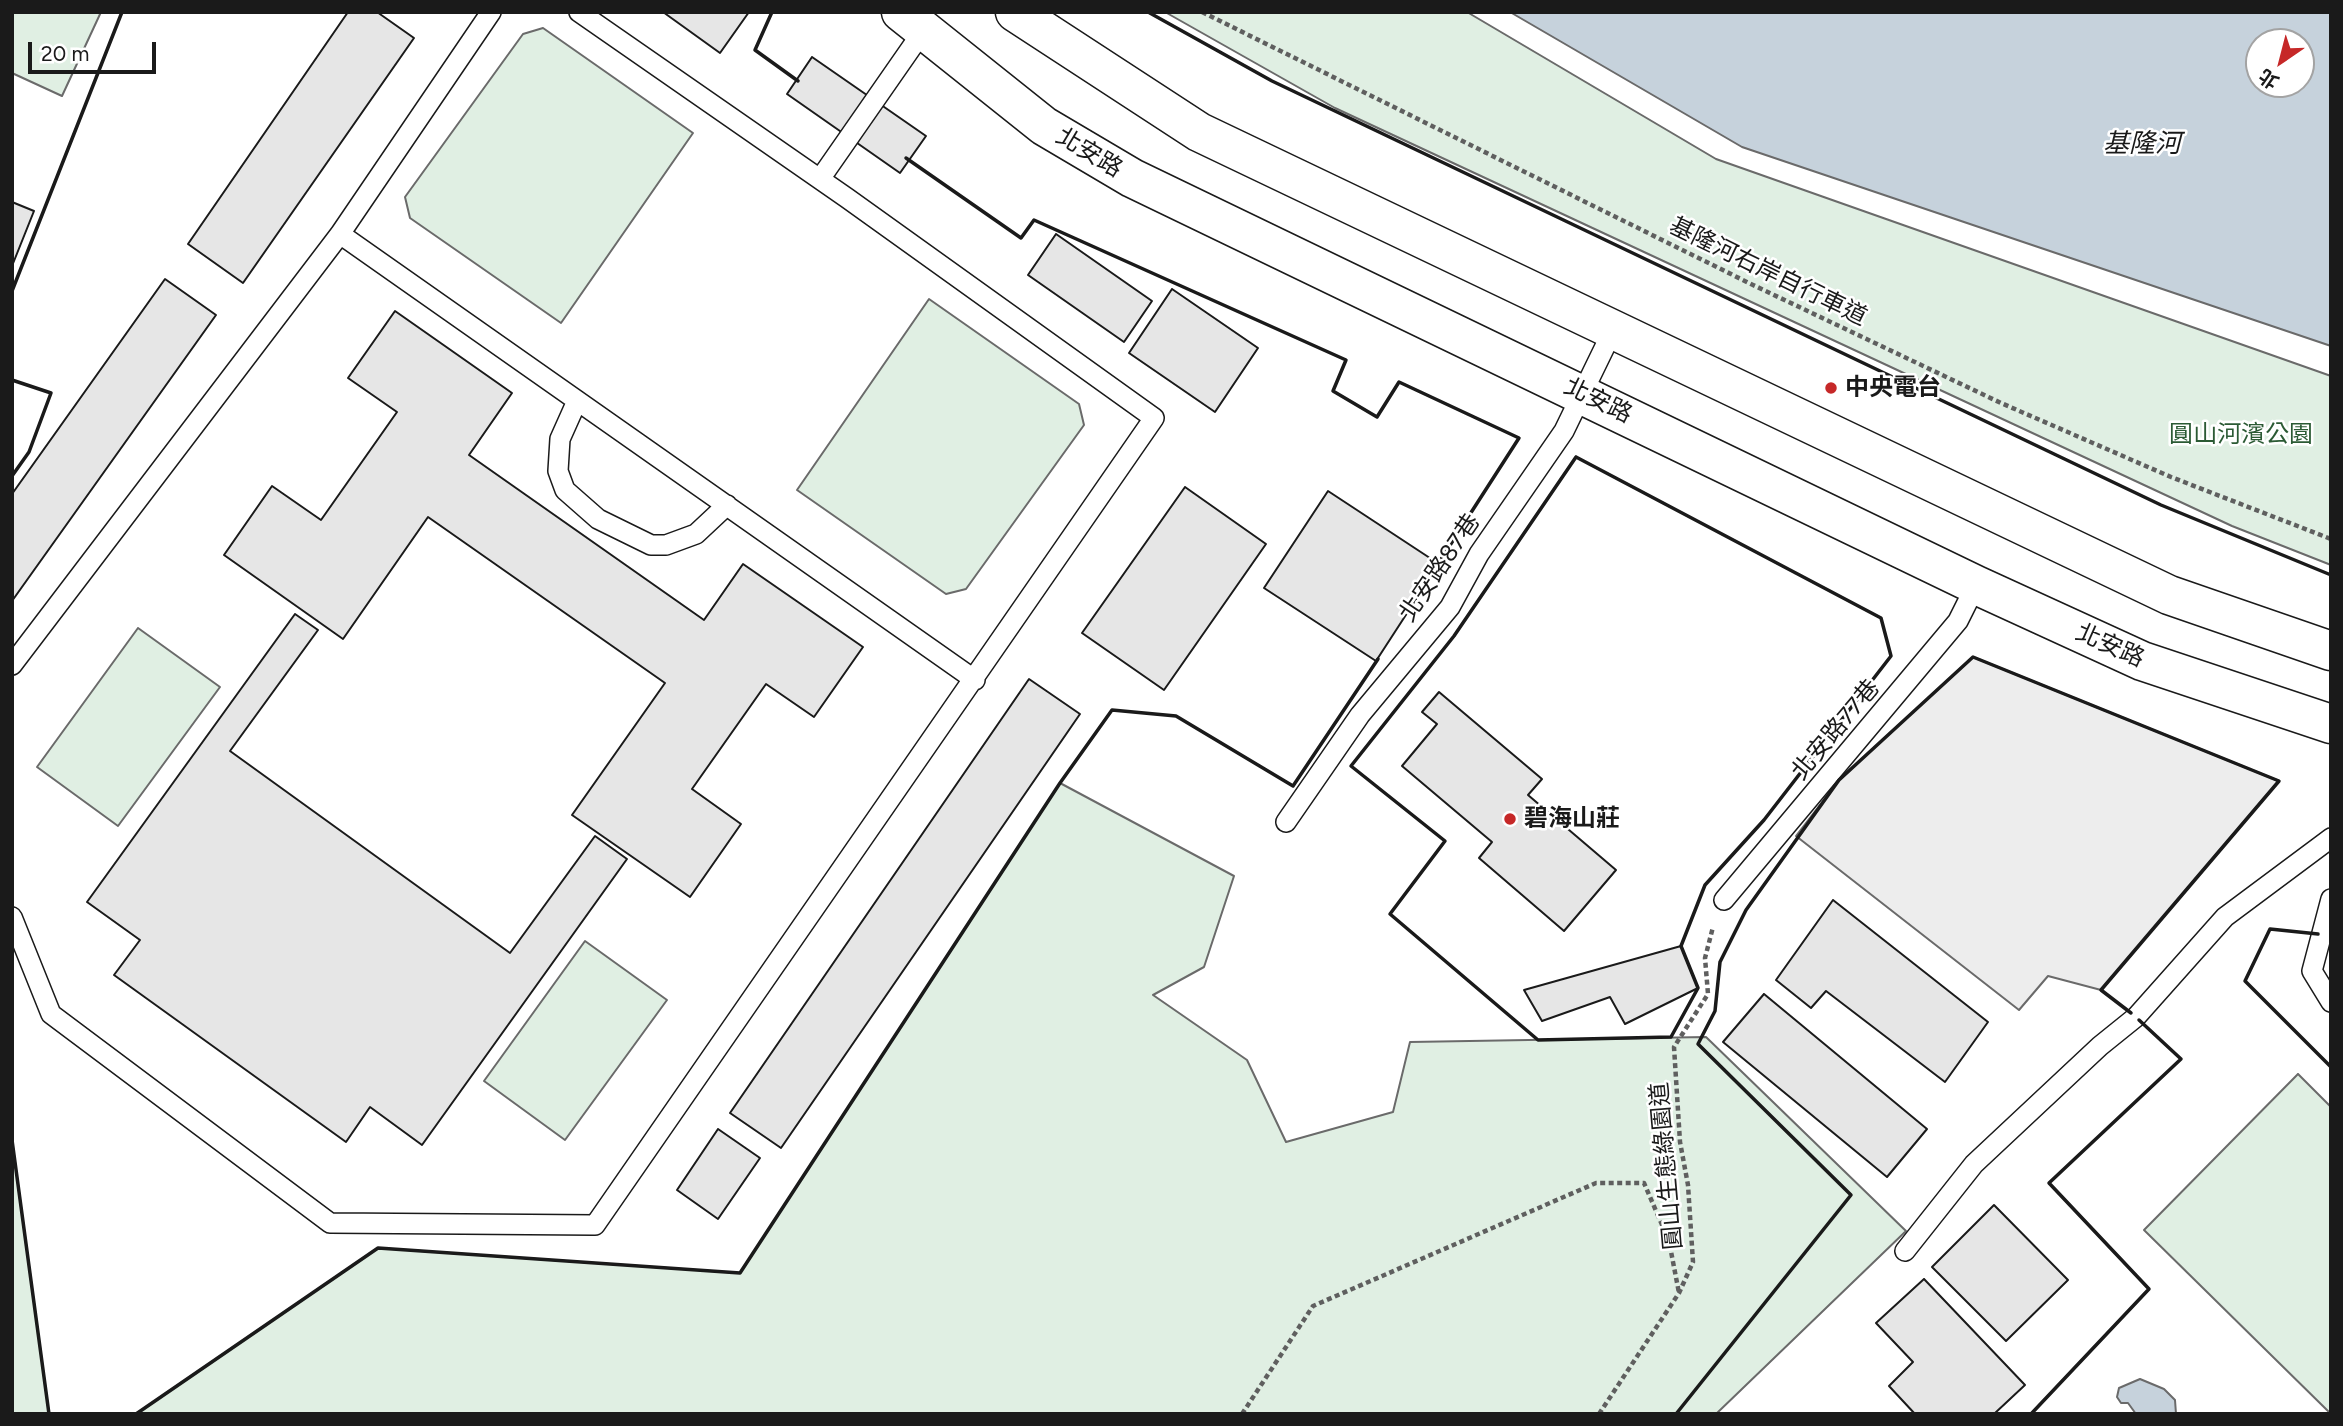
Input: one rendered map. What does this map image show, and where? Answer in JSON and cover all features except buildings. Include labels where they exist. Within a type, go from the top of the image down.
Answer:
[{"type":"main road","points":[[1015,12],[1199,132],[2169,594],[2331,652]]},
{"type":"main road","name":"北安路","points":[[912,22],[1044,126],[1132,178],[1976,585],[2142,661],[2331,724]]},
{"type":"lane","points":[[12,665],[340,234],[491,12]]},
{"type":"lane","points":[[12,917],[51,1014],[330,1223],[595,1225],[1154,418],[820,179],[579,12]]},
{"type":"lane","points":[[820,179],[912,22]]},
{"type":"lane","points":[[340,234],[975,680]]},
{"type":"lane","name":"北安路87巷","points":[[1286,822],[1360,715],[1450,607],[1479,554],[1564,431],[1614,328]]},
{"type":"lane","points":[[577,401],[560,439],[557,461],[565,490],[598,519],[651,545],[666,545],[696,534],[727,505]]},
{"type":"lane","name":"北安路77巷","points":[[1724,900],[1958,621],[1976,585]]},
{"type":"lane","points":[[1905,1251],[1974,1164],[2100,1046],[2136,1017],[2225,917],[2331,838]]},
{"type":"lane","points":[[2331,899],[2312,971],[2331,1002]]},
{"type":"path","name":"基隆河右岸自行車道","points":[[1202,12],[1716,267],[2001,403],[2171,477],[2331,539]]},
{"type":"path","name":"圓山生態綠園道","points":[[1599,1414],[1679,1293],[1693,1262],[1688,1185],[1680,1142],[1674,1047],[1708,994],[1705,958],[1711,930],[1724,900]]},
{"type":"path","points":[[1242,1414],[1313,1306],[1597,1183],[1644,1183],[1669,1241],[1679,1293]]},
{"type":"green space","points":[[12,12],[101,12],[62,96],[12,73]]},
{"type":"green space","name":"圓山河濱公園","points":[[1165,12],[1467,12],[1716,159],[2331,376],[2331,565],[2232,526],[1335,108]]},
{"type":"green space","points":[[543,28],[693,133],[561,323],[410,218],[405,197],[523,34]]},
{"type":"green space","points":[[929,299],[1079,404],[1084,425],[966,589],[946,594],[797,490]]},
{"type":"green space","points":[[138,628],[220,687],[118,826],[37,767]]},
{"type":"green space","points":[[1060,783],[1234,876],[1204,967],[1153,995],[1247,1060],[1286,1142],[1393,1112],[1410,1042],[1706,1037],[1906,1231],[1716,1414],[136,1414],[378,1248],[740,1273]]},
{"type":"green space","points":[[585,941],[667,1000],[565,1140],[484,1081]]},
{"type":"green space","points":[[2298,1074],[2331,1107],[2331,1414],[2144,1230]]},
{"type":"green space","points":[[12,1140],[49,1414],[12,1414]]},
{"type":"shaded area","points":[[1973,657],[2279,781],[2101,990],[2048,976],[2019,1010],[1796,836],[1839,780]]},
{"type":"water","name":"基隆河","points":[[1510,12],[2331,12],[2331,346],[1742,147]]},
{"type":"water","points":[[2140,1379],[2164,1389],[2175,1400],[2176,1414],[2136,1414],[2128,1403],[2121,1403],[2117,1397],[2119,1388]]},
{"type":"wall","points":[[12,291],[122,12]]},
{"type":"wall","points":[[772,12],[755,50],[798,81]]},
{"type":"wall","points":[[1148,12],[1272,81],[2161,505],[2331,575]]},
{"type":"wall","points":[[906,158],[1021,238],[1034,220],[1346,360],[1333,391],[1377,417],[1399,382],[1519,438],[1436,567]]},
{"type":"wall","points":[[12,380],[51,393],[29,452],[12,476]]},
{"type":"wall","points":[[1576,457],[1881,618],[1891,656],[1764,820],[1705,885],[1681,946],[1698,988],[1671,1037],[1538,1040],[1390,914],[1445,841],[1351,766],[1454,636],[1576,457]]},
{"type":"wall","points":[[1676,1414],[1851,1195],[1698,1044],[1715,1011],[1720,962],[1746,910],[1839,780],[1973,657],[2279,781],[2101,990],[2131,1013]]},
{"type":"wall","points":[[136,1414],[378,1248],[740,1273],[1060,783],[1112,710],[1176,716],[1293,786],[1378,659]]},
{"type":"wall","points":[[2318,934],[2270,929],[2245,981],[2331,1067]]},
{"type":"wall","points":[[2031,1414],[2149,1289],[2049,1183],[2181,1059],[2139,1020]]},
{"type":"wall","points":[[12,1140],[49,1414]]},
{"type":"place","name":"中央電台","points":[[1831,388]]},
{"type":"place","name":"碧海山莊","points":[[1510,819]]}]
